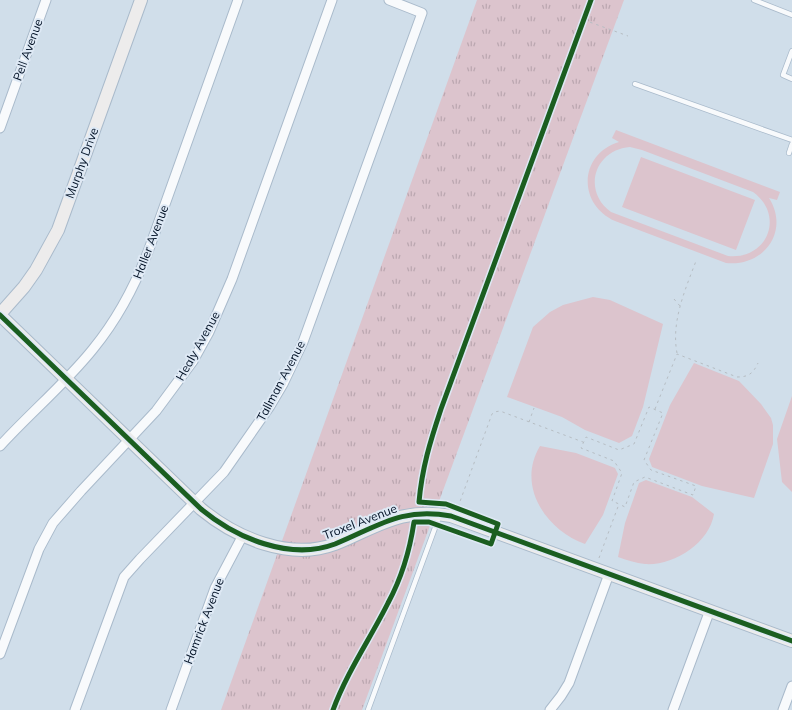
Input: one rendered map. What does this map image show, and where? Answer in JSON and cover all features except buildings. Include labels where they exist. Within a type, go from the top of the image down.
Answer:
[{"type":"street","name":"Pell Avenue","points":[[0,128],[46,0]]},
{"type":"street","name":"Murphy Drive","points":[[0,315],[36,270],[58,230],[141,0]]},
{"type":"street","name":"Haller Avenue","points":[[0,446],[93,349],[128,296],[142,269],[238,0]]},
{"type":"street","name":"Healy Avenue","points":[[0,654],[39,549],[53,523],[156,411],[178,383],[215,319],[232,279],[332,0]]},
{"type":"street","name":"Tallman Avenue","points":[[75,710],[124,578],[224,472],[254,431],[283,384],[299,349],[310,324],[422,13],[389,0]]},
{"type":"street","name":"Troxel Avenue","points":[[0,315],[194,502],[217,522],[243,535],[281,548],[293,550],[315,548],[334,544],[393,518],[406,515],[440,514],[451,516],[792,641]]},
{"type":"street","name":"Hamrick Avenue","points":[[171,710],[215,588],[243,535]]},
{"type":"street","points":[[550,710],[569,683],[609,574]]},
{"type":"street","points":[[673,710],[710,610]]},
{"type":"street","points":[[783,710],[792,686]]},
{"type":"lane","points":[[754,0],[792,14]]},
{"type":"lane","points":[[792,50],[783,75],[792,79]]},
{"type":"lane","points":[[635,84],[792,140]]},
{"type":"lane","points":[[789,153],[792,144]]},
{"type":"lane","points":[[368,710],[440,514]]},
{"type":"path","points":[[580,30],[586,14]]},
{"type":"path","points":[[584,20],[628,36]]},
{"type":"path","points":[[655,410],[677,354],[675,344],[682,296],[696,261]]},
{"type":"path","points":[[674,299],[680,307]]},
{"type":"path","points":[[677,354],[737,377],[747,377],[755,371],[758,363]]},
{"type":"path","points":[[529,422],[534,408]]},
{"type":"path","points":[[649,408],[663,413],[644,460],[651,470],[696,486],[693,495],[645,477],[634,482],[625,507],[612,501],[622,473],[614,462],[581,448],[583,443],[586,437],[619,450],[634,444],[649,408]]},
{"type":"path","points":[[458,509],[494,412],[500,411],[583,443]]},
{"type":"path","points":[[595,568],[619,504]]},
{"type":"path","points":[[452,506],[466,512]]},
{"type":"green space","points":[[477,0],[624,0],[362,710],[221,710]]},
{"type":"green space","points":[[616,130],[780,192],[777,200],[769,198],[775,210],[776,223],[775,234],[770,244],[762,253],[752,259],[740,263],[726,263],[615,221],[603,213],[594,203],[589,192],[588,180],[590,168],[596,157],[606,148],[619,142],[612,138]],"holes":[[[630,147],[753,192],[763,202],[768,212],[770,223],[768,234],[762,244],[753,251],[742,255],[728,256],[611,212],[602,203],[597,193],[596,173],[608,155]]]},
{"type":"green space","points":[[641,157],[755,200],[736,250],[622,207]]},
{"type":"green space","points":[[593,297],[610,300],[663,324],[643,407],[632,436],[619,443],[585,430],[562,417],[507,397],[533,327],[550,312],[563,305]]},
{"type":"green space","points":[[694,363],[739,381],[761,404],[771,418],[773,444],[754,498],[702,486],[652,467],[649,459],[670,405]]},
{"type":"green space","points":[[792,396],[792,492],[782,482],[777,439]]},
{"type":"green space","points":[[540,446],[576,453],[615,468],[618,474],[603,515],[585,544],[558,528],[539,505],[533,491],[531,476],[533,461]]},
{"type":"green space","points":[[646,480],[692,497],[714,514],[711,525],[697,544],[678,557],[656,564],[642,564],[618,557],[625,523],[639,483]]},
{"type":"cycle path","points":[[333,710],[345,682],[393,594],[401,574],[414,522],[429,522],[491,544],[498,524],[446,504],[419,502],[424,466],[441,409],[591,0]]},
{"type":"cycle path","points":[[0,315],[201,509],[230,529],[264,544],[300,550],[318,549],[404,516],[418,514],[451,516],[792,641]]}]
